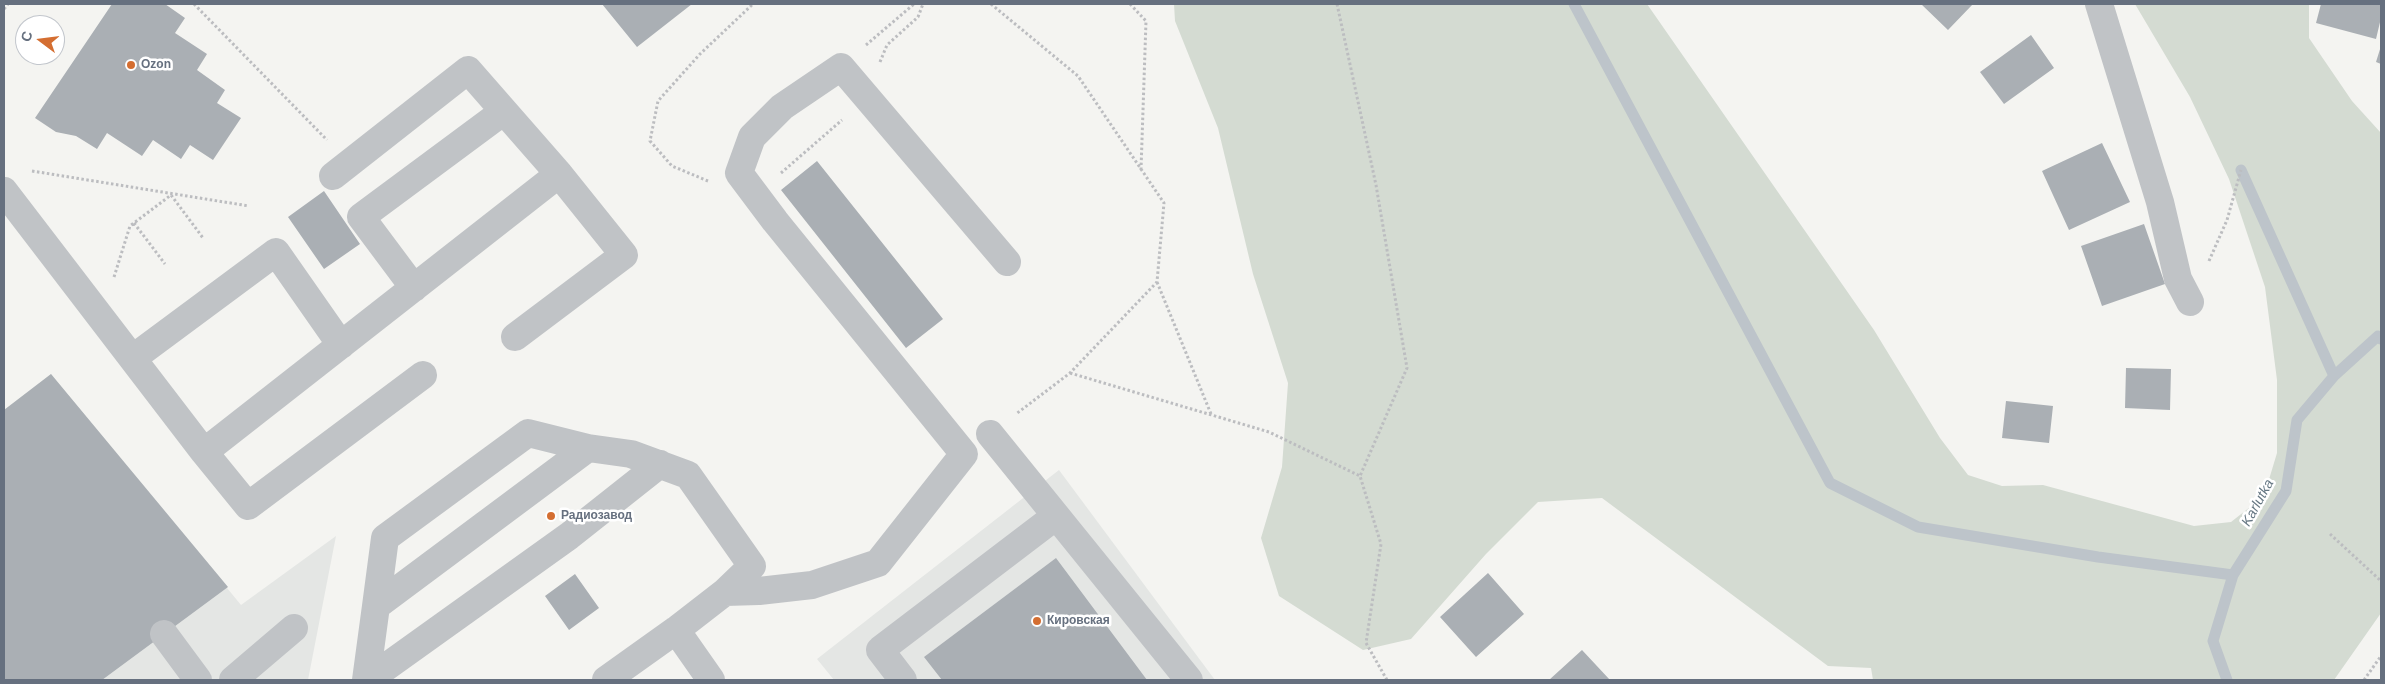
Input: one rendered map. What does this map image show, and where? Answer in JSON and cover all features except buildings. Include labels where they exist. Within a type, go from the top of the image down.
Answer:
[{"type":"street","points":[[2099,4],[2160,202],[2178,279],[2190,302]]},
{"type":"street","points":[[725,592],[759,591],[812,584],[878,563],[964,454],[775,221],[739,172],[752,137],[782,107],[841,67],[1007,262]]},
{"type":"street","points":[[333,176],[468,70],[559,174],[624,255],[515,337]]},
{"type":"street","points":[[414,288],[361,217],[504,110]]},
{"type":"street","points":[[204,452],[559,174]]},
{"type":"street","points":[[4,191],[204,452],[248,506],[423,375]]},
{"type":"street","points":[[133,358],[276,252],[342,345]]},
{"type":"street","points":[[367,680],[385,538],[528,433],[588,448],[631,454],[688,475],[752,566],[725,592],[606,680]]},
{"type":"street","points":[[990,434],[1189,680]]},
{"type":"street","points":[[376,606],[588,448]]},
{"type":"street","points":[[367,680],[569,536],[660,464]]},
{"type":"street","points":[[903,680],[880,650],[1056,516]]},
{"type":"street","points":[[233,680],[294,628]]},
{"type":"street","points":[[676,630],[711,680]]},
{"type":"street","points":[[164,634],[198,680]]},
{"type":"path","points":[[4,9],[8,4]]},
{"type":"path","points":[[194,4],[328,141]]},
{"type":"path","points":[[739,172],[711,182],[672,166],[650,141],[658,101],[700,54],[753,4]]},
{"type":"path","points":[[841,67],[914,4]]},
{"type":"path","points":[[991,4],[1078,76],[1164,203],[1157,282],[1211,414]]},
{"type":"path","points":[[1130,4],[1146,21],[1141,170]]},
{"type":"path","points":[[1337,4],[1376,185],[1407,368],[1360,476],[1381,544],[1366,643],[1387,680]]},
{"type":"path","points":[[24,170],[248,206]]},
{"type":"path","points":[[2190,302],[2228,220],[2241,170]]},
{"type":"path","points":[[112,283],[130,226],[171,195]]},
{"type":"path","points":[[171,195],[203,238]]},
{"type":"path","points":[[134,223],[165,264]]},
{"type":"path","points":[[990,434],[1070,373],[1157,282]]},
{"type":"path","points":[[1070,373],[1269,432],[1360,476]]},
{"type":"path","points":[[2330,534],[2381,581]]},
{"type":"path","points":[[2364,680],[2381,656]]},
{"type":"shaded area","points":[[1174,4],[1647,4],[1874,330],[1940,438],[1968,475],[2002,486],[2043,485],[2194,526],[2231,522],[2264,496],[2277,453],[2277,380],[2265,287],[2229,179],[2190,97],[2135,4],[2309,4],[2309,38],[2352,101],[2381,133],[2381,613],[2334,680],[1873,680],[1871,668],[1828,666],[1602,498],[1538,502],[1486,554],[1411,639],[1363,650],[1279,596],[1261,538],[1282,467],[1288,383],[1253,274],[1218,128],[1175,21]]},
{"type":"shaded area","points":[[51,374],[241,605],[336,536],[308,680],[4,680],[4,410]]},
{"type":"shaded area","points":[[1059,470],[1215,680],[834,680],[817,659]]},
{"type":"waterway","points":[[1574,4],[1830,483],[1918,527],[2098,557],[2233,575]]},
{"type":"waterway","points":[[2241,170],[2334,376]]},
{"type":"waterway","name":"Karlutka","points":[[2227,680],[2213,641],[2233,575],[2286,491],[2297,420],[2334,376],[2378,336],[2381,339]]},
{"type":"place","name":"Ozon","points":[[131,65]]},
{"type":"place","name":"Радиозавод","points":[[551,516]]},
{"type":"place","name":"Кировская","points":[[1037,621]]}]
